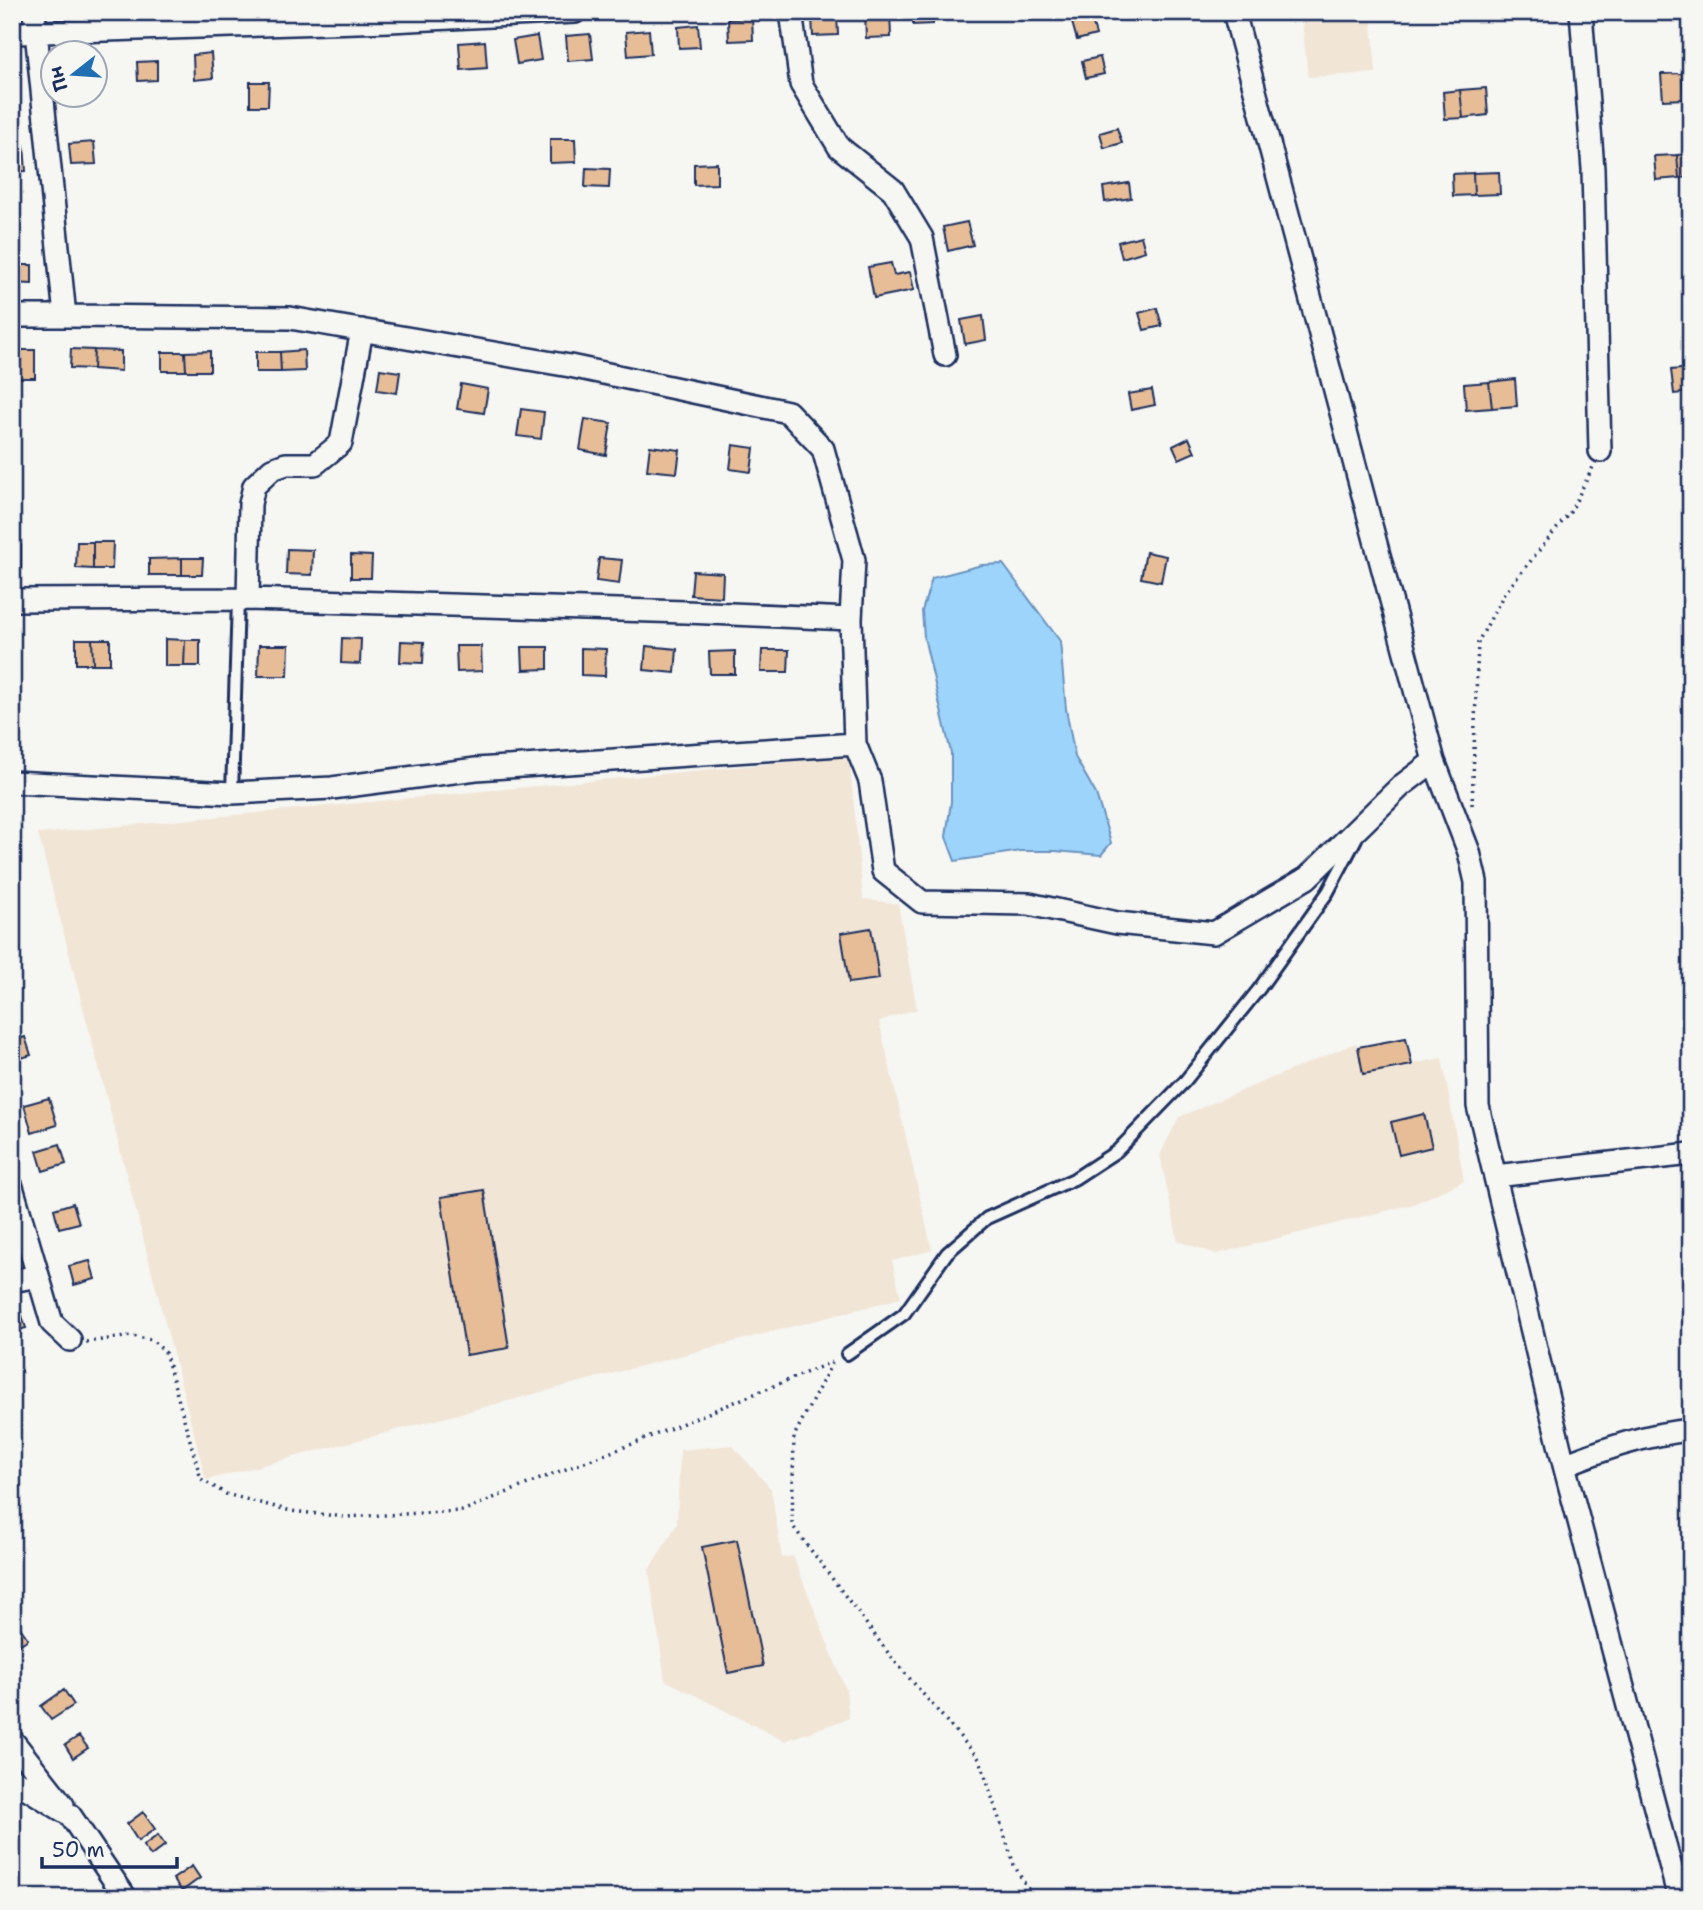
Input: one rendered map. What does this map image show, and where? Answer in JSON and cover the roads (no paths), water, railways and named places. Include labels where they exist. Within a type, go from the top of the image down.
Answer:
[{"type":"street","points":[[12,33],[35,22],[390,21],[575,12]]},
{"type":"street","points":[[791,12],[801,84],[839,148],[894,190],[922,238],[945,355]]},
{"type":"street","points":[[1234,12],[1434,761],[1469,852],[1476,882],[1478,1106],[1564,1465],[1679,1898]]},
{"type":"street","points":[[1581,12],[1593,169],[1600,451]]},
{"type":"street","points":[[35,22],[65,316]]},
{"type":"street","points":[[12,316],[290,318],[570,366],[788,412],[823,449],[854,560],[851,619],[855,744],[870,781],[883,871],[922,902],[1029,904],[1116,923],[1214,933],[1307,878],[1401,786],[1434,761]]},
{"type":"street","points":[[243,600],[250,504],[254,486],[272,468],[286,464],[315,464],[341,443],[362,330]]},
{"type":"street","points":[[12,600],[243,600],[851,619]]},
{"type":"street","points":[[12,782],[232,793],[332,788],[476,769],[855,744]]},
{"type":"street","points":[[1495,1176],[1691,1154]]},
{"type":"street","points":[[12,1187],[52,1323],[70,1340]]},
{"type":"street","points":[[12,1281],[37,1276]]},
{"type":"street","points":[[1564,1465],[1615,1445],[1691,1430]]},
{"type":"street","points":[[12,1740],[70,1815],[126,1898]]},
{"type":"street","points":[[12,1779],[70,1815]]},
{"type":"lane","points":[[232,793],[243,600]]},
{"type":"lane","points":[[847,1354],[904,1314],[947,1253],[987,1218],[1074,1179],[1117,1151],[1185,1081],[1259,989],[1328,892],[1366,820]]},
{"type":"water","points":[[1003,564],[1060,641],[1066,709],[1075,757],[1096,794],[1111,843],[1101,855],[1021,851],[955,861],[946,837],[951,802],[951,753],[924,637],[922,611],[932,578],[982,565]]}]
